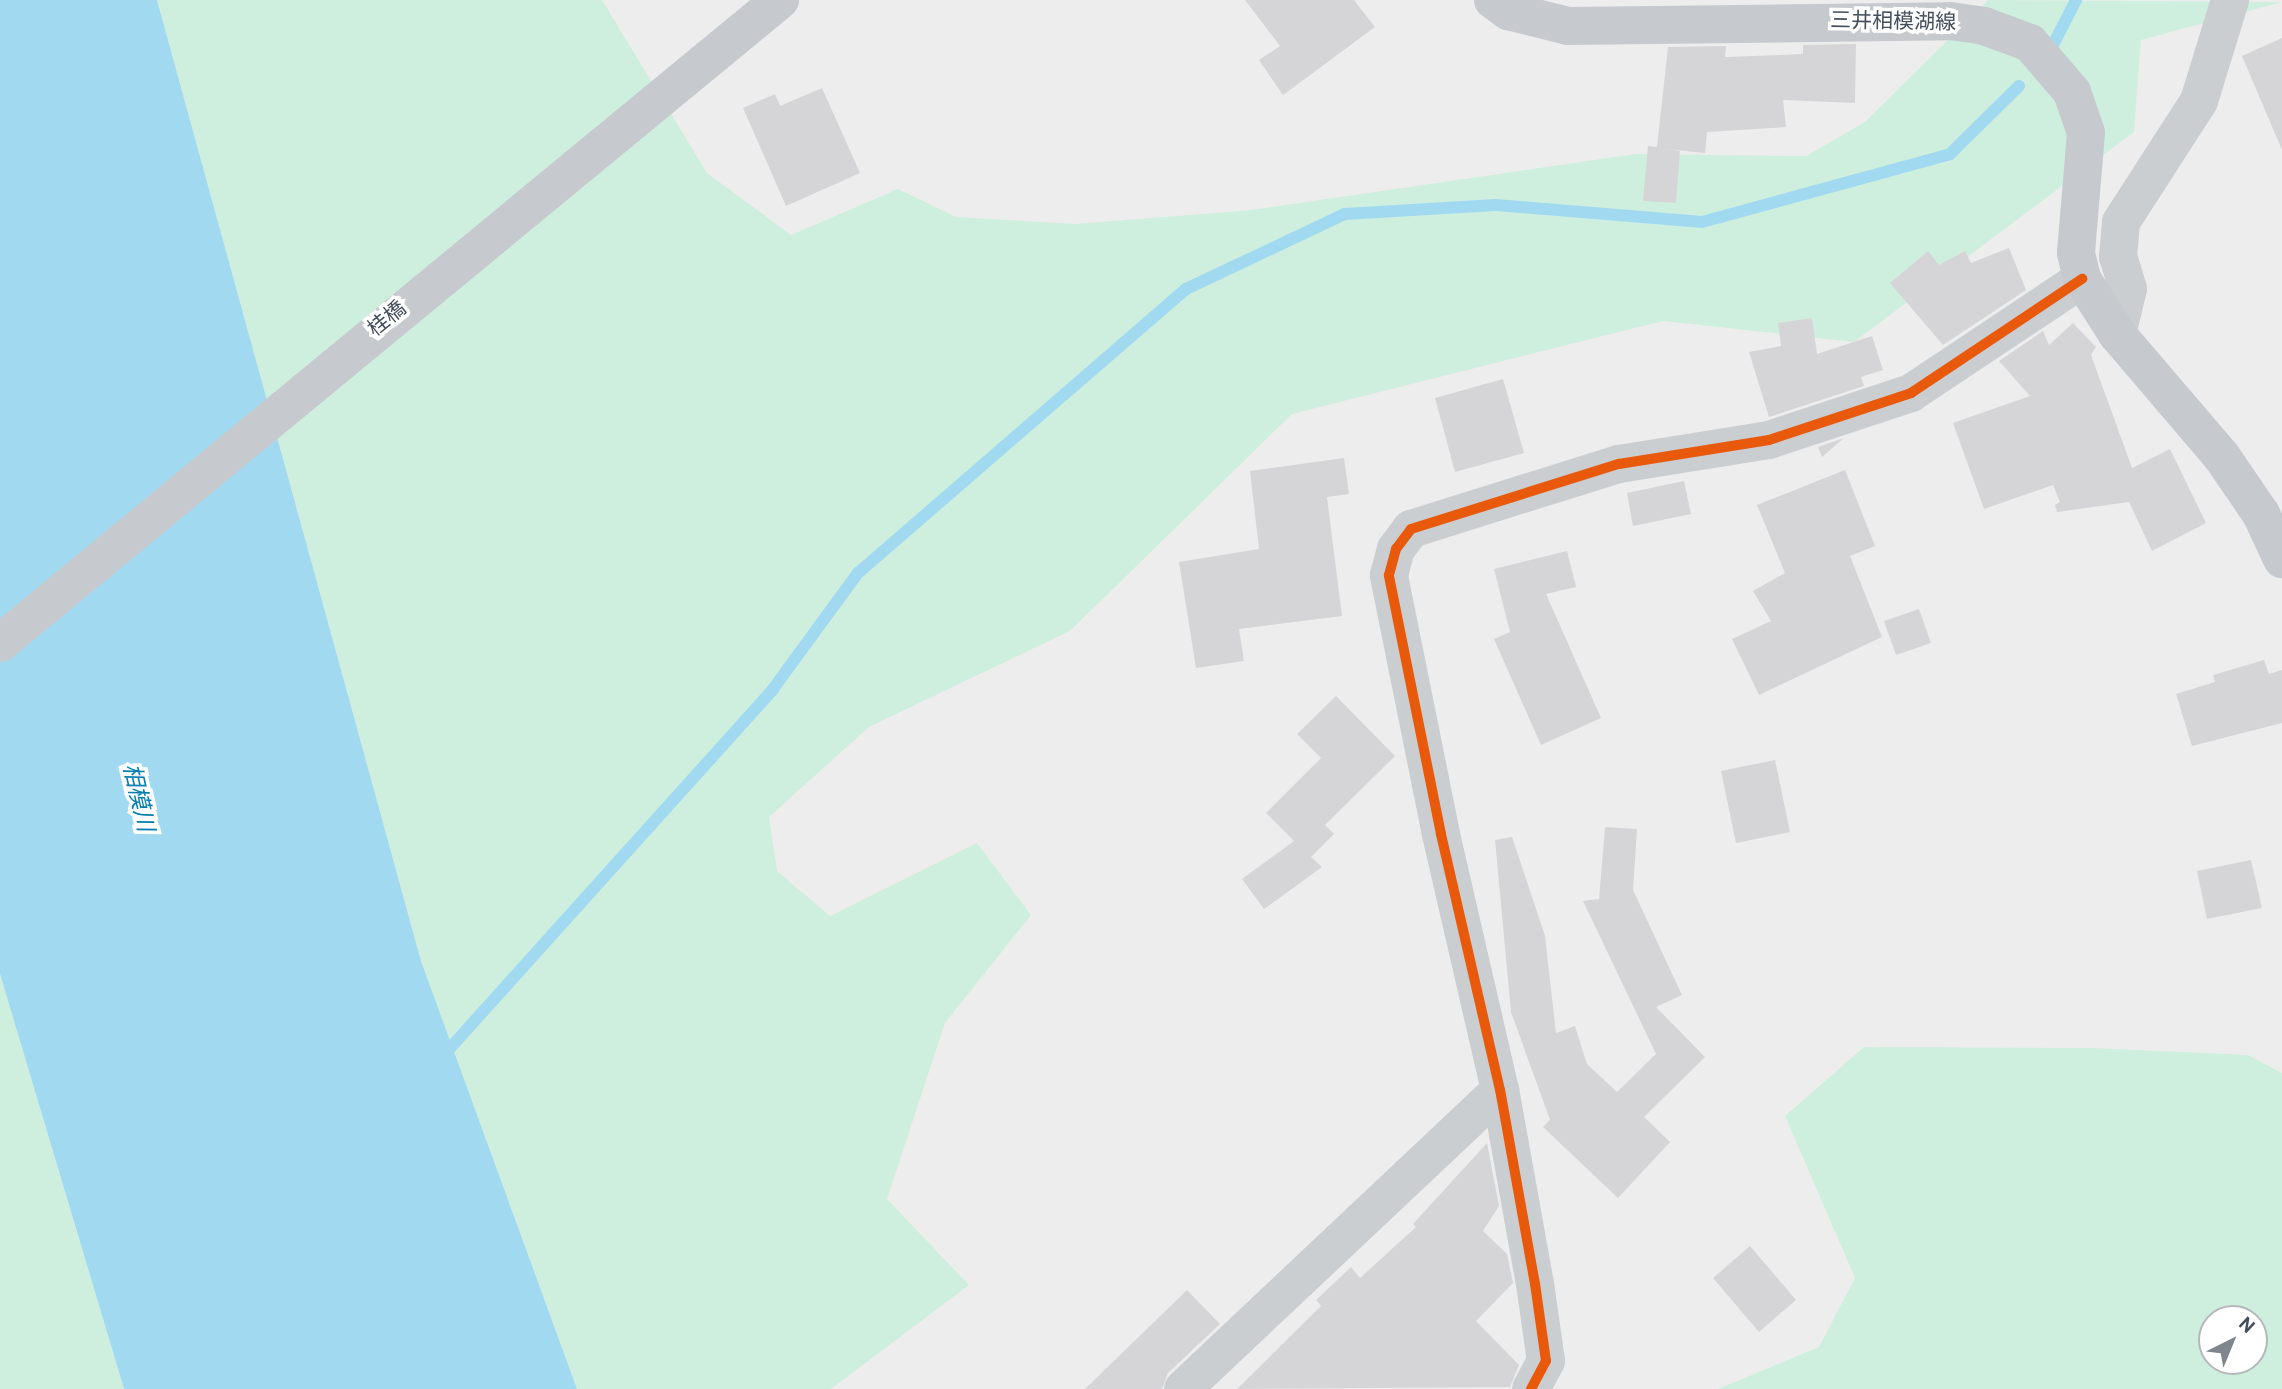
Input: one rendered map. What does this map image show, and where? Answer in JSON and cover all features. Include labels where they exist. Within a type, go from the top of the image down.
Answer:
[{"type":"main road","name":"桂橋","points":[[0,643],[780,0]]},
{"type":"main road","name":"三井相模湖線","points":[[1493,0],[1518,15],[1569,26],[1950,21],[2014,36],[2030,43],[2051,64],[2081,112],[2086,133],[2076,253],[2082,278],[2117,334],[2222,457],[2261,514],[2282,559]]},
{"type":"street","points":[[2117,334],[2128,289],[2118,257],[2121,222],[2199,101],[2230,0]]},
{"type":"street","points":[[1531,1389],[1546,1361],[1500,1090],[1441,834],[1389,575],[1396,549],[1411,529],[1578,476],[1619,464],[1769,440],[1911,393],[2082,278]]},
{"type":"street","points":[[1182,1389],[1500,1090]]},
{"type":"green space","points":[[157,0],[602,0],[707,173],[791,235],[898,189],[956,217],[1076,224],[1252,210],[1635,154],[1806,156],[1865,122],[1988,0],[2282,2],[2141,40],[2134,132],[1854,342],[1663,321],[1292,414],[1070,631],[869,727],[769,817],[777,871],[830,916],[977,843],[1031,915],[945,1023],[887,1199],[969,1285],[831,1389],[577,1389],[421,961]]},
{"type":"green space","points":[[0,974],[124,1389],[0,1389]]},
{"type":"green space","points":[[1864,1047],[2093,1048],[2248,1055],[2282,1073],[2282,1389],[1718,1389],[1819,1347],[1855,1278],[1785,1116]]},
{"type":"water","name":"相模川","points":[[0,0],[157,0],[421,961],[577,1389],[124,1389],[0,974]]},
{"type":"building","points":[[1245,0],[1354,0],[1375,27],[1283,95],[1259,60],[1280,46]]},
{"type":"building","points":[[2282,38],[2282,150],[2242,56]]},
{"type":"building","points":[[1856,44],[1855,103],[1783,100],[1786,127],[1707,132],[1705,153],[1666,149],[1680,151],[1676,203],[1643,201],[1648,146],[1657,147],[1668,47],[1726,46],[1725,57],[1803,54],[1803,45]]},
{"type":"building","points":[[822,88],[860,173],[786,206],[743,108],[775,94],[780,106]]},
{"type":"building","points":[[2009,248],[2026,290],[1943,345],[1890,283],[1928,251],[1939,265],[1965,251],[1971,263]]},
{"type":"building","points":[[1812,318],[1817,354],[1872,336],[1883,370],[1861,377],[1864,386],[1769,417],[1749,352],[1781,346],[1778,323]]},
{"type":"building","points":[[2073,323],[2096,347],[2091,355],[2132,468],[2170,449],[2206,523],[2152,551],[2129,502],[2057,512],[2055,505],[2060,502],[2053,485],[1984,509],[1953,423],[2030,396],[1999,361],[2043,331],[2049,345]]},
{"type":"building","points":[[1503,379],[1524,453],[1455,472],[1435,398]]},
{"type":"building","points":[[1844,438],[1822,457],[1818,447]]},
{"type":"building","points":[[1344,458],[1349,494],[1327,497],[1342,616],[1239,629],[1244,661],[1196,668],[1179,562],[1259,549],[1250,471]]},
{"type":"building","points":[[1845,470],[1875,546],[1850,556],[1882,637],[1759,695],[1732,639],[1771,621],[1753,591],[1785,573],[1757,505]]},
{"type":"building","points":[[1684,481],[1691,514],[1633,526],[1627,493]]},
{"type":"building","points":[[1567,551],[1576,587],[1546,594],[1601,718],[1541,745],[1494,639],[1510,632],[1494,569]]},
{"type":"building","points":[[1919,609],[1931,643],[1896,655],[1884,621]]},
{"type":"building","points":[[2264,660],[2269,674],[2282,670],[2282,723],[2192,746],[2176,694],[2215,682],[2213,675]]},
{"type":"building","points":[[1336,696],[1395,756],[1325,825],[1334,834],[1311,857],[1322,867],[1264,909],[1242,879],[1294,841],[1266,813],[1321,758],[1297,734]]},
{"type":"building","points":[[1775,760],[1790,832],[1736,843],[1721,771]]},
{"type":"building","points":[[1605,827],[1637,829],[1633,890],[1682,995],[1656,1007],[1705,1057],[1644,1117],[1670,1142],[1618,1198],[1543,1127],[1550,1120],[1511,1012],[1495,840],[1512,837],[1545,936],[1556,1033],[1575,1026],[1587,1064],[1617,1092],[1656,1054],[1583,901],[1599,899]]},
{"type":"building","points":[[2251,860],[2262,908],[2207,919],[2197,871]]},
{"type":"building","points":[[1487,1143],[1499,1206],[1483,1231],[1507,1254],[1513,1283],[1476,1321],[1519,1365],[1510,1387],[1237,1389],[1321,1306],[1316,1300],[1351,1267],[1360,1278],[1416,1227],[1413,1224]]},
{"type":"building","points":[[1750,1246],[1796,1300],[1759,1332],[1713,1278]]},
{"type":"building","points":[[1187,1290],[1220,1324],[1168,1373],[1162,1389],[1085,1389]]},
{"type":"waterway","points":[[2053,45],[2076,0]]},
{"type":"waterway","points":[[443,1056],[773,689],[858,573],[1186,289],[1345,214],[1496,205],[1702,222],[1950,154],[2019,86]]},
{"type":"cycle path","points":[[1531,1389],[1546,1361],[1535,1284],[1500,1090],[1441,834],[1389,575],[1396,549],[1411,529],[1619,464],[1769,440],[1911,393],[2082,279]]}]
